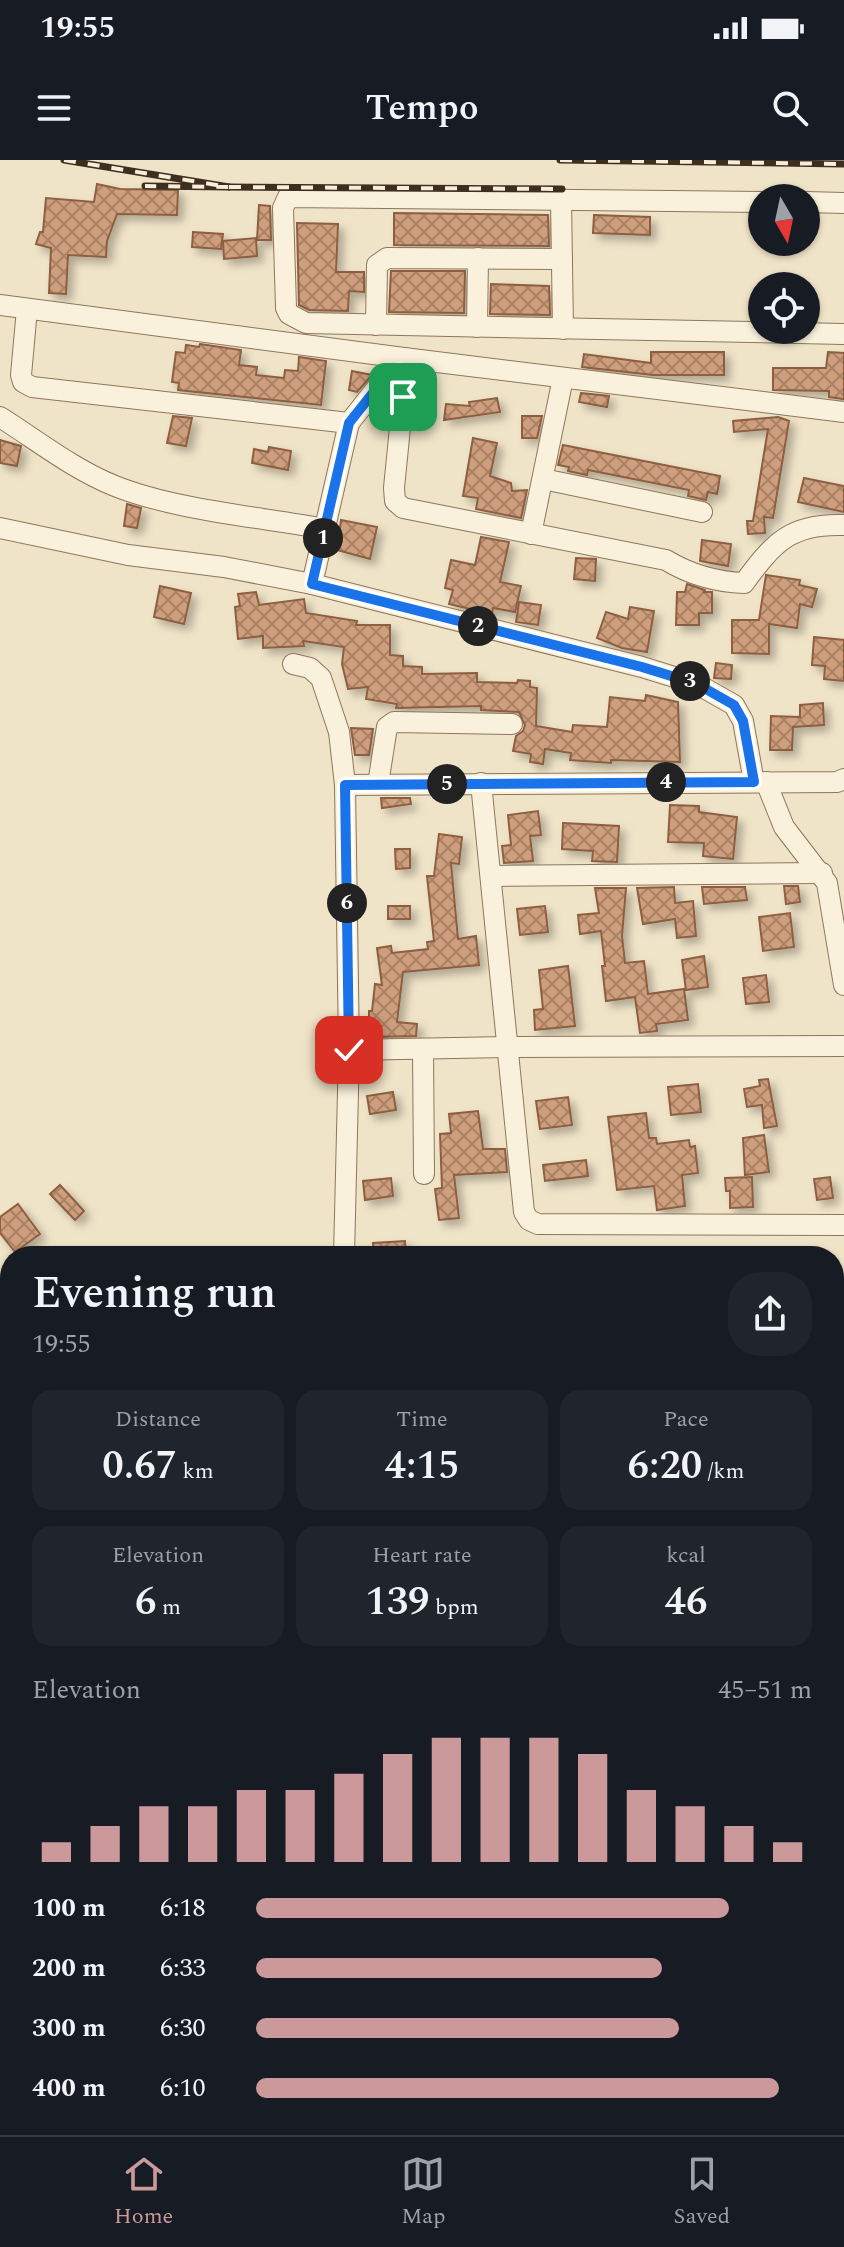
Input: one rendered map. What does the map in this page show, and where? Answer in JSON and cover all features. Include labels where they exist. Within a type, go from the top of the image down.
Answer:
[{"type":"street","points":[[748,202],[288,197],[283,208],[286,308],[289,314],[306,323],[844,334]]},
{"type":"street","points":[[561,199],[563,329]]},
{"type":"street","points":[[820,202],[844,203]]},
{"type":"street","points":[[477,327],[478,258]]},
{"type":"street","points":[[376,325],[377,265],[381,260],[562,259]]},
{"type":"street","points":[[0,305],[402,364],[563,378],[844,412]]},
{"type":"street","points":[[27,309],[21,375],[23,382],[32,387],[349,423]]},
{"type":"street","points":[[312,584],[349,423],[376,389],[402,364]]},
{"type":"street","points":[[402,364],[403,397],[394,488],[395,501],[403,508],[666,560],[683,570],[744,583],[765,555],[785,536],[820,524],[844,525]]},
{"type":"street","points":[[531,534],[563,378]]},
{"type":"street","points":[[0,417],[81,470],[117,486],[161,500],[325,529]]},
{"type":"street","points":[[543,479],[702,512]]},
{"type":"street","points":[[0,528],[128,555],[224,567],[312,584],[642,667],[697,684],[734,705],[743,721],[760,782],[797,847],[822,873],[827,883],[844,985]]},
{"type":"street","points":[[293,664],[310,668],[321,678],[339,732],[345,785],[349,1050],[344,1246]]},
{"type":"street","points":[[378,784],[387,727],[394,722],[512,724]]},
{"type":"street","points":[[345,785],[837,782],[844,779]]},
{"type":"street","points":[[481,783],[524,1212],[529,1220],[538,1224],[844,1225]]},
{"type":"street","points":[[492,876],[822,873]]},
{"type":"street","points":[[349,1050],[844,1046]]},
{"type":"street","points":[[423,1049],[424,1174]]},
{"type":"building","points":[[97,184],[120,189],[178,190],[177,215],[117,214],[107,241],[106,257],[68,255],[66,294],[49,293],[51,248],[36,244],[40,232],[43,232],[46,198],[94,202]]},
{"type":"building","points":[[259,205],[270,206],[271,240],[257,240]]},
{"type":"building","points":[[394,213],[548,215],[549,246],[394,245]]},
{"type":"building","points":[[594,215],[650,217],[650,235],[593,233]]},
{"type":"building","points":[[297,223],[338,224],[336,272],[364,272],[364,292],[349,291],[348,311],[309,310],[299,305]]},
{"type":"building","points":[[193,232],[223,234],[221,249],[192,247]]},
{"type":"building","points":[[256,238],[257,256],[224,259],[223,241]]},
{"type":"building","points":[[391,271],[465,271],[464,313],[389,312]]},
{"type":"building","points":[[491,284],[549,286],[550,315],[490,314]]},
{"type":"building","points":[[200,344],[241,350],[239,365],[257,367],[256,375],[284,378],[285,370],[298,371],[299,357],[326,361],[321,405],[178,390],[179,383],[172,382],[176,352],[185,353],[186,345],[199,347]]},
{"type":"building","points":[[651,352],[724,352],[724,375],[653,375],[582,367],[584,354],[651,363]]},
{"type":"building","points":[[828,352],[844,353],[844,399],[829,397],[829,391],[773,390],[773,368],[826,368]]},
{"type":"building","points":[[352,371],[372,375],[357,392],[349,390]]},
{"type":"building","points":[[581,393],[609,396],[607,407],[579,402]]},
{"type":"building","points":[[497,398],[500,412],[444,420],[446,404],[470,406],[469,402]]},
{"type":"building","points":[[173,416],[192,418],[186,446],[167,443]]},
{"type":"building","points":[[522,416],[542,416],[537,438],[522,438]]},
{"type":"building","points":[[778,417],[789,421],[773,518],[764,517],[765,533],[748,534],[747,521],[753,521],[768,429],[734,432],[733,421]]},
{"type":"building","points":[[473,438],[497,443],[490,476],[511,483],[512,491],[527,490],[521,518],[476,509],[478,498],[463,496]]},
{"type":"building","points":[[0,440],[21,446],[17,466],[0,463]]},
{"type":"building","points":[[563,445],[720,476],[717,494],[708,492],[706,500],[688,496],[689,490],[588,470],[587,475],[568,471],[569,467],[558,465]]},
{"type":"building","points":[[269,447],[291,451],[288,470],[252,463],[254,449],[268,452]]},
{"type":"building","points":[[804,478],[844,486],[844,512],[798,502]]},
{"type":"building","points":[[127,504],[141,508],[137,528],[124,526]]},
{"type":"building","points":[[341,520],[377,527],[370,559],[337,550]]},
{"type":"building","points":[[481,537],[509,542],[500,582],[521,586],[515,612],[493,608],[492,614],[449,604],[453,590],[445,588],[451,560],[475,565]]},
{"type":"building","points":[[702,540],[731,544],[728,566],[700,561]]},
{"type":"building","points":[[576,558],[596,559],[595,581],[574,579]]},
{"type":"building","points":[[766,575],[800,580],[799,585],[817,589],[812,607],[800,604],[797,628],[769,624],[769,654],[732,653],[732,620],[759,620]]},
{"type":"building","points":[[687,584],[704,592],[712,592],[712,613],[699,613],[699,625],[676,625],[677,592],[685,592]]},
{"type":"building","points":[[160,586],[191,593],[184,624],[154,617]]},
{"type":"building","points":[[256,592],[259,605],[304,599],[306,613],[357,621],[356,625],[390,625],[390,655],[403,656],[403,666],[422,667],[422,674],[477,673],[477,682],[530,681],[530,687],[537,688],[536,726],[572,732],[573,725],[607,727],[610,697],[645,701],[646,695],[678,702],[680,762],[570,760],[571,753],[545,749],[543,764],[530,762],[531,754],[513,751],[516,736],[525,725],[519,712],[481,710],[481,706],[396,708],[397,704],[366,699],[368,687],[348,689],[342,664],[344,647],[303,641],[304,646],[263,648],[263,636],[238,639],[235,607],[240,606],[238,594]]},
{"type":"building","points":[[519,602],[541,605],[538,625],[516,622]]},
{"type":"building","points":[[630,607],[654,611],[647,652],[622,648],[597,638],[606,612],[628,619]]},
{"type":"building","points":[[814,637],[844,640],[844,681],[824,679],[825,666],[812,665]]},
{"type":"building","points":[[716,663],[732,665],[731,679],[714,678]]},
{"type":"building","points":[[823,703],[824,725],[793,727],[792,750],[770,750],[771,716],[800,717],[800,705]]},
{"type":"building","points":[[351,728],[373,729],[369,755],[355,755]]},
{"type":"building","points":[[381,798],[410,798],[411,804],[382,808]]},
{"type":"building","points":[[670,805],[699,806],[699,812],[737,817],[733,859],[703,856],[704,843],[668,842]]},
{"type":"building","points":[[538,811],[541,835],[530,836],[533,861],[504,863],[502,846],[511,845],[508,815]]},
{"type":"building","points":[[563,823],[619,826],[617,862],[592,861],[593,851],[562,849]]},
{"type":"building","points":[[439,834],[462,837],[459,864],[451,863],[458,939],[476,936],[479,965],[403,972],[397,1022],[417,1024],[416,1036],[369,1037],[369,1011],[372,1011],[375,984],[382,985],[377,948],[391,946],[392,953],[428,949],[427,942],[434,941],[427,876],[434,876]]},
{"type":"building","points":[[395,849],[410,849],[410,868],[396,869]]},
{"type":"building","points":[[784,886],[798,886],[800,902],[786,904]]},
{"type":"building","points":[[674,887],[675,903],[693,901],[696,936],[677,938],[675,919],[643,924],[637,888]]},
{"type":"building","points":[[702,887],[745,887],[747,900],[704,904]]},
{"type":"building","points":[[595,888],[626,888],[622,936],[625,963],[644,961],[648,994],[684,989],[688,1020],[656,1024],[657,1031],[640,1033],[635,997],[606,1001],[601,931],[580,934],[578,915],[599,913]]},
{"type":"building","points":[[388,906],[410,906],[410,919],[388,919]]},
{"type":"building","points":[[545,906],[548,932],[520,935],[517,909]]},
{"type":"building","points":[[790,913],[794,947],[763,951],[759,917]]},
{"type":"building","points":[[704,956],[708,987],[686,990],[682,960]]},
{"type":"building","points":[[568,966],[575,1026],[535,1030],[534,1010],[543,1009],[539,970]]},
{"type":"building","points":[[766,975],[769,1002],[746,1004],[743,978]]},
{"type":"building","points":[[768,1079],[777,1126],[764,1128],[762,1105],[747,1107],[744,1089],[760,1086],[759,1080]]},
{"type":"building","points":[[698,1084],[701,1112],[671,1115],[668,1087]]},
{"type":"building","points":[[393,1092],[396,1110],[370,1114],[367,1096]]},
{"type":"building","points":[[568,1097],[572,1125],[540,1129],[536,1101]]},
{"type":"building","points":[[478,1111],[483,1149],[505,1149],[507,1172],[454,1175],[459,1218],[439,1220],[435,1189],[442,1188],[440,1134],[451,1133],[449,1114]]},
{"type":"building","points":[[646,1113],[649,1138],[656,1138],[657,1144],[689,1140],[690,1147],[695,1146],[698,1173],[682,1175],[685,1206],[657,1210],[654,1186],[617,1190],[608,1117]]},
{"type":"building","points":[[764,1135],[769,1172],[745,1175],[743,1138]]},
{"type":"building","points":[[586,1160],[588,1176],[545,1181],[543,1165]]},
{"type":"building","points":[[752,1177],[753,1207],[730,1208],[730,1191],[726,1191],[725,1178]]},
{"type":"building","points":[[830,1177],[833,1198],[817,1200],[814,1179]]},
{"type":"building","points":[[391,1178],[393,1196],[365,1200],[363,1181]]},
{"type":"building","points":[[60,1185],[84,1211],[75,1220],[50,1194]]},
{"type":"building","points":[[18,1204],[40,1234],[23,1246],[10,1246],[0,1233],[0,1217]]},
{"type":"building","points":[[405,1241],[405,1246],[373,1246],[373,1243]]},
{"type":"railway","points":[[64,160],[229,187],[145,186]]},
{"type":"railway","points":[[560,160],[844,164]]},
{"type":"railway","points":[[229,187],[562,189]]},
{"type":"route","points":[[349,1050],[345,785],[754,782],[743,721],[734,705],[697,684],[642,667],[312,584],[349,423],[376,389],[399,370],[403,397]]}]
